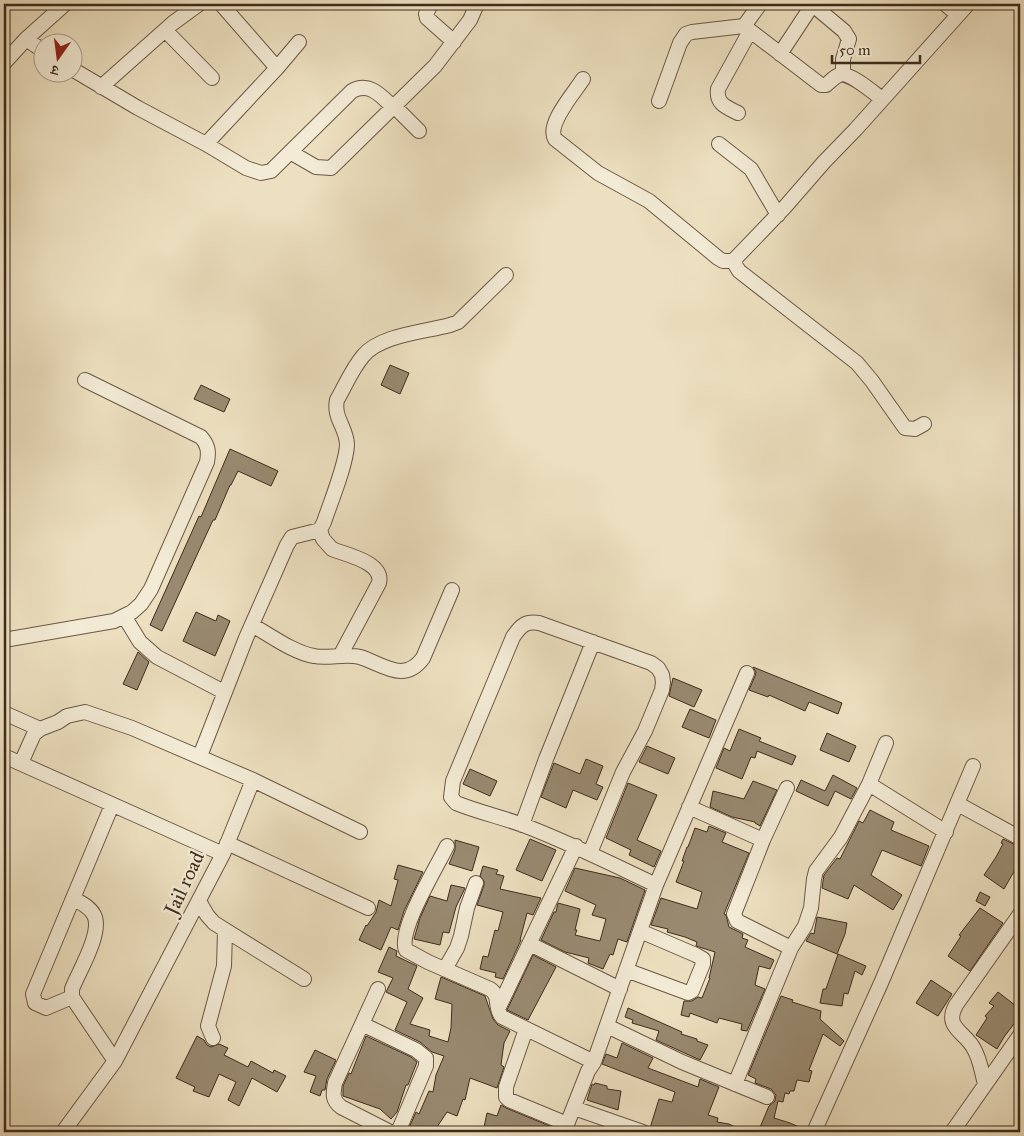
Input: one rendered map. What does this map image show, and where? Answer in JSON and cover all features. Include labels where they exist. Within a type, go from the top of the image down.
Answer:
[{"type":"street","points":[[4,63],[26,39],[65,4]]},
{"type":"street","points":[[101,87],[165,30],[199,4]]},
{"type":"street","points":[[221,4],[278,68]]},
{"type":"street","points":[[431,4],[426,14],[427,18],[454,42]]},
{"type":"street","points":[[290,152],[316,167],[331,168],[436,66],[473,15],[477,4]]},
{"type":"street","points":[[738,113],[720,104],[717,99],[718,88],[760,4]]},
{"type":"street","points":[[780,54],[813,4],[844,31],[849,39],[843,59],[843,74]]},
{"type":"street","points":[[945,4],[958,15]]},
{"type":"street","points":[[733,262],[778,215],[968,4]]},
{"type":"street","points":[[659,101],[680,42],[686,34],[747,28],[821,85],[826,85],[838,75],[843,74],[882,99]]},
{"type":"street","points":[[165,30],[212,78]]},
{"type":"street","points":[[26,39],[32,43]]},
{"type":"street","points":[[206,144],[278,68],[299,42]]},
{"type":"street","points":[[82,75],[246,168],[261,173],[271,171],[358,88],[368,88],[375,91],[395,107],[419,131]]},
{"type":"street","points":[[583,79],[566,103],[555,124],[553,130],[555,139],[598,173],[649,201],[718,258],[723,261],[733,262]]},
{"type":"street","points":[[719,144],[751,169],[778,215]]},
{"type":"street","points":[[733,262],[739,271],[857,363],[905,428],[915,429],[924,424]]},
{"type":"street","points":[[340,656],[379,583],[380,577],[373,566],[332,549],[323,539],[320,530],[327,513],[346,446],[344,429],[335,408],[337,400],[362,356],[375,346],[389,340],[458,322],[506,275]]},
{"type":"street","points":[[4,640],[114,621],[141,604],[151,589],[207,462],[209,452],[207,444],[201,437],[85,380]]},
{"type":"street","points":[[200,756],[252,625],[292,537],[320,530]]},
{"type":"street","points":[[252,625],[304,654],[324,657],[359,657],[390,669],[400,671],[411,670],[418,666],[423,658],[452,590]]},
{"type":"street","points":[[124,616],[140,642],[157,657],[224,692]]},
{"type":"street","points":[[590,854],[623,772],[649,722],[663,682],[658,668],[651,663],[540,623],[530,622],[524,624],[513,637],[453,781],[451,797],[456,803],[522,825],[576,846],[590,854],[656,885]]},
{"type":"street","points":[[522,825],[593,642]]},
{"type":"street","points":[[526,1029],[506,1087],[506,1097],[566,1128],[588,1071],[594,1062],[656,885],[747,673]]},
{"type":"street","points":[[20,763],[32,739],[40,729],[58,722],[67,716],[89,712],[200,756],[360,832]]},
{"type":"street","points":[[4,713],[40,729]]},
{"type":"street","points":[[735,1084],[791,948],[805,926],[811,908],[816,872],[841,836],[869,784],[886,743]]},
{"type":"street","name":"Jail road","points":[[4,756],[112,806],[225,849],[115,1061],[63,1132]]},
{"type":"street","points":[[814,1132],[881,983],[973,766]]},
{"type":"street","points":[[253,780],[225,849],[368,908]]},
{"type":"street","points":[[869,784],[946,832]]},
{"type":"street","points":[[787,788],[763,840],[734,914],[737,921],[791,948]]},
{"type":"street","points":[[958,804],[1020,838]]},
{"type":"street","points":[[72,997],[46,1008],[35,1003],[33,994],[112,806]]},
{"type":"street","points":[[689,807],[763,840]]},
{"type":"street","points":[[447,846],[414,911],[403,941],[406,950],[410,954],[494,991],[498,1000],[499,1014],[502,1017],[594,1062]]},
{"type":"street","points":[[498,1007],[576,846]]},
{"type":"street","points":[[445,969],[457,948],[467,908],[476,883]]},
{"type":"street","points":[[73,898],[88,907],[94,915],[97,924],[95,934],[72,989],[72,997],[115,1061]]},
{"type":"street","points":[[199,901],[207,916],[225,931],[304,979]]},
{"type":"street","points":[[985,1084],[974,1048],[955,1026],[952,1014],[956,1005],[1020,914]]},
{"type":"street","points":[[213,1038],[208,1026],[224,966],[225,931]]},
{"type":"street","points":[[626,970],[688,993],[692,991],[703,964],[703,959],[640,932]]},
{"type":"street","points":[[530,944],[620,989]]},
{"type":"street","points":[[378,989],[335,1084],[333,1095],[335,1102],[341,1107],[390,1132]]},
{"type":"street","points":[[362,1024],[416,1050],[426,1058],[426,1066],[398,1132]]},
{"type":"street","points":[[607,1026],[682,1062],[767,1097]]},
{"type":"street","points":[[952,1132],[1020,1035]]},
{"type":"street","points":[[574,1108],[643,1132]]},
{"type":"building","points":[[390,365],[409,373],[400,394],[381,385]]},
{"type":"building","points":[[201,385],[230,399],[224,412],[194,399]]},
{"type":"building","points":[[230,449],[278,471],[271,486],[238,471],[215,520],[213,520],[162,631],[150,625],[199,516],[201,517]]},
{"type":"building","points":[[196,612],[216,621],[218,615],[230,621],[215,656],[183,641]]},
{"type":"building","points":[[138,652],[149,662],[137,690],[123,684]]},
{"type":"building","points":[[753,667],[842,703],[838,714],[809,702],[805,711],[769,695],[768,697],[749,690],[756,672]]},
{"type":"building","points":[[673,678],[702,690],[694,707],[669,696]]},
{"type":"building","points":[[690,709],[716,720],[709,738],[682,727]]},
{"type":"building","points":[[739,729],[761,738],[759,741],[796,756],[792,765],[757,751],[755,758],[751,757],[742,779],[716,768],[724,748],[730,751]]},
{"type":"building","points":[[827,733],[856,746],[849,762],[820,750]]},
{"type":"building","points":[[647,746],[675,758],[668,774],[639,762]]},
{"type":"building","points":[[586,759],[603,766],[596,784],[603,787],[597,800],[573,790],[566,808],[541,797],[554,763],[580,774]]},
{"type":"building","points":[[470,769],[497,781],[490,796],[463,784]]},
{"type":"building","points":[[833,775],[857,788],[851,799],[835,791],[828,806],[796,791],[801,780],[825,791]]},
{"type":"building","points":[[753,781],[777,790],[760,826],[755,822],[732,817],[710,807],[713,791],[744,799]]},
{"type":"building","points":[[628,783],[657,795],[637,840],[661,851],[654,867],[629,855],[631,850],[606,838]]},
{"type":"building","points":[[870,810],[894,822],[891,830],[929,846],[921,866],[882,850],[871,875],[902,895],[893,910],[854,885],[848,899],[822,888],[824,875],[837,858],[840,859],[859,821],[863,823]]},
{"type":"building","points":[[709,826],[726,833],[722,842],[749,853],[724,914],[726,915],[729,927],[743,934],[742,938],[748,940],[745,947],[774,960],[770,969],[759,966],[755,985],[765,989],[747,1031],[741,1030],[742,1024],[719,1018],[717,1023],[690,1013],[689,1017],[681,1015],[684,1001],[692,1001],[698,997],[702,998],[710,978],[715,952],[696,946],[697,942],[685,937],[667,932],[668,929],[651,925],[661,898],[697,909],[702,892],[676,882],[695,828],[707,832]]},
{"type":"building","points":[[530,839],[556,850],[542,881],[516,870]]},
{"type":"building","points":[[1003,839],[1020,847],[1020,861],[1004,889],[984,875],[1003,844],[1001,843]]},
{"type":"building","points":[[455,840],[479,847],[472,871],[449,864],[455,850]]},
{"type":"building","points":[[398,865],[423,872],[404,911],[398,930],[391,927],[381,950],[359,940],[366,925],[376,912],[379,900],[391,906],[398,880],[394,879]]},
{"type":"building","points":[[483,866],[498,870],[496,874],[504,876],[500,889],[541,898],[533,915],[527,913],[521,940],[503,979],[495,977],[496,973],[480,969],[483,956],[488,957],[495,930],[498,931],[503,912],[477,905],[484,885],[484,881],[480,876]]},
{"type":"building","points":[[575,868],[620,878],[645,890],[627,942],[618,939],[613,955],[610,954],[603,969],[588,963],[589,958],[565,952],[541,940],[554,912],[556,912],[558,903],[580,909],[575,935],[600,941],[606,919],[592,915],[596,905],[565,891]]},
{"type":"building","points":[[451,885],[465,888],[456,907],[449,933],[443,932],[440,945],[414,939],[420,918],[430,896],[447,901]]},
{"type":"building","points":[[980,892],[990,897],[985,906],[976,901]]},
{"type":"building","points":[[980,908],[1003,923],[970,971],[948,956],[961,936],[959,935]]},
{"type":"building","points":[[817,917],[847,923],[837,954],[806,941],[811,933],[814,934]]},
{"type":"building","points":[[389,947],[397,951],[396,956],[417,966],[408,989],[423,998],[410,1024],[430,1030],[429,1036],[448,1042],[451,1028],[452,1004],[435,999],[441,977],[485,996],[493,1019],[498,1025],[510,1031],[504,1043],[501,1065],[504,1067],[497,1088],[470,1078],[465,1100],[463,1099],[457,1116],[447,1112],[437,1127],[436,1132],[407,1132],[416,1112],[419,1114],[429,1091],[433,1092],[436,1075],[444,1056],[432,1052],[420,1042],[395,1030],[407,1002],[386,992],[393,978],[378,972]]},
{"type":"building","points":[[838,954],[866,966],[862,975],[855,971],[848,994],[844,993],[842,1006],[820,1003],[823,989],[826,989]]},
{"type":"building","points":[[533,955],[556,967],[528,1020],[507,1010]]},
{"type":"building","points":[[931,980],[952,994],[938,1016],[916,1003]]},
{"type":"building","points":[[998,992],[1020,1009],[1020,1016],[997,1049],[976,1035],[987,1018],[985,1016],[994,1006],[989,1003]]},
{"type":"building","points":[[781,996],[793,1000],[792,1002],[821,1011],[820,1019],[844,1041],[840,1046],[823,1034],[809,1070],[812,1071],[809,1082],[797,1080],[794,1091],[790,1091],[789,1094],[785,1093],[783,1102],[778,1101],[774,1118],[806,1130],[805,1132],[758,1132],[769,1106],[775,1101],[776,1095],[771,1089],[755,1083],[756,1079],[748,1075]]},
{"type":"building","points":[[628,1008],[708,1045],[700,1060],[656,1040],[659,1031],[632,1023],[633,1020],[625,1017]]},
{"type":"building","points":[[197,1036],[211,1047],[219,1044],[228,1048],[224,1055],[248,1067],[251,1061],[273,1073],[274,1070],[286,1076],[277,1092],[252,1078],[239,1106],[228,1100],[236,1082],[219,1074],[209,1097],[193,1091],[195,1087],[176,1078]]},
{"type":"building","points":[[366,1036],[411,1057],[417,1062],[408,1085],[406,1085],[397,1112],[391,1119],[380,1109],[343,1096],[343,1086],[349,1073],[351,1074]]},
{"type":"building","points":[[622,1043],[653,1058],[648,1068],[698,1087],[700,1079],[719,1087],[708,1115],[718,1118],[717,1122],[729,1124],[745,1132],[652,1132],[650,1128],[659,1099],[672,1102],[675,1092],[602,1064],[606,1054],[617,1058]]},
{"type":"building","points":[[315,1050],[336,1060],[327,1079],[325,1090],[322,1090],[320,1096],[310,1092],[316,1076],[304,1072]]},
{"type":"building","points":[[595,1083],[607,1086],[607,1089],[621,1091],[618,1110],[587,1100],[592,1084],[594,1085]]},
{"type":"building","points":[[501,1105],[552,1127],[550,1132],[483,1132],[487,1113],[497,1116]]}]
